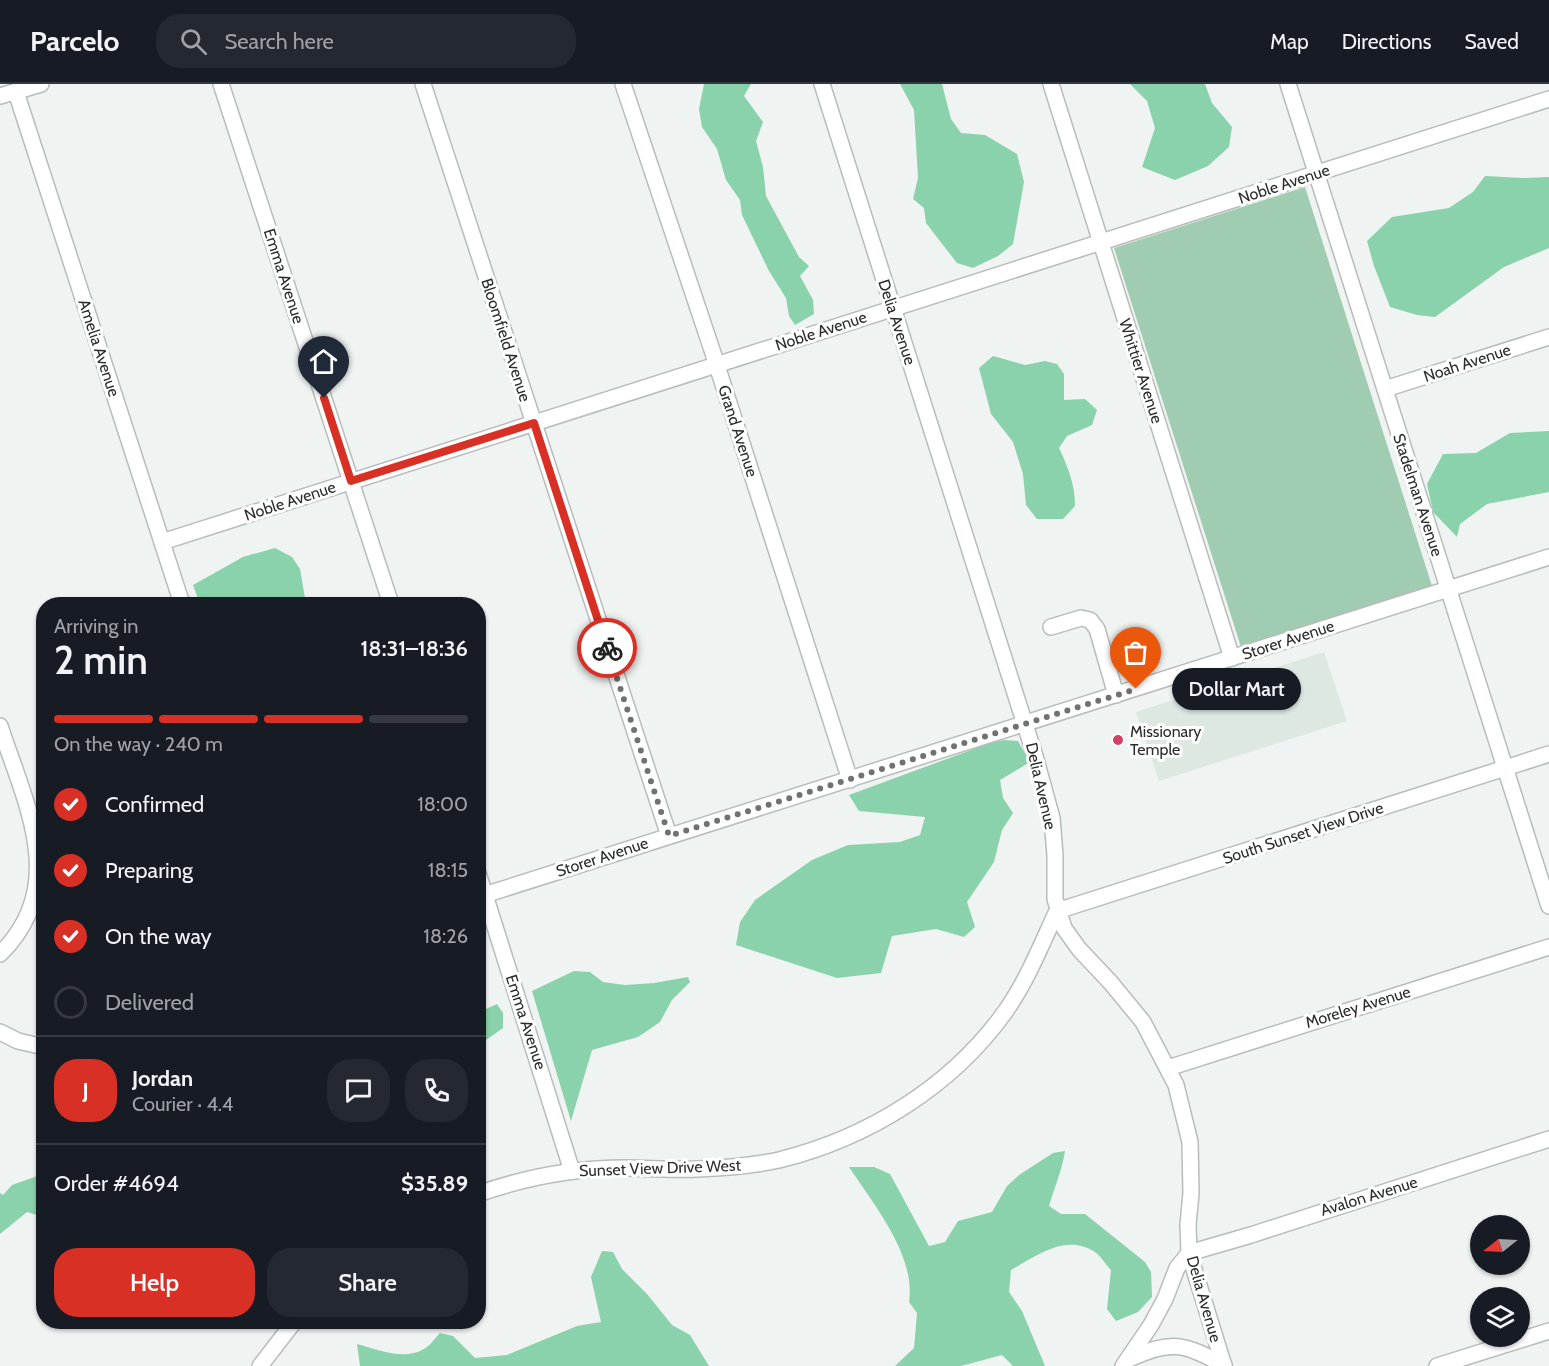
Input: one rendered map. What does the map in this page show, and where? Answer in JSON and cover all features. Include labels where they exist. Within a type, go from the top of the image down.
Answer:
[{"type":"street","points":[[0,96],[41,84]]},
{"type":"street","name":"Emma Avenue","points":[[221,84],[389,597]]},
{"type":"street","name":"Bloomfield Avenue","points":[[423,84],[669,836]]},
{"type":"street","name":"Grand Avenue","points":[[623,84],[717,365],[850,780]]},
{"type":"street","name":"Delia Avenue","points":[[822,84],[1025,724],[1052,818],[1057,911],[1064,928],[1079,949],[1143,1022],[1176,1085],[1190,1142],[1189,1253],[1224,1366]]},
{"type":"street","name":"Whittier Avenue","points":[[1051,84],[1232,658]]},
{"type":"street","name":"Stadelman Avenue","points":[[1288,84],[1549,906]]},
{"type":"street","name":"Amelia Avenue","points":[[16,92],[180,597]]},
{"type":"street","name":"Noble Avenue","points":[[162,542],[1549,99]]},
{"type":"street","name":"Noah Avenue","points":[[1385,389],[1549,337]]},
{"type":"street","name":"Storer Avenue","points":[[486,895],[1549,557]]},
{"type":"street","points":[[1051,627],[1081,618],[1090,620],[1097,629],[1116,695]]},
{"type":"street","points":[[0,726],[35,832],[36,842]]},
{"type":"street","name":"South Sunset View Drive","points":[[1057,911],[1549,754]]},
{"type":"street","points":[[0,954],[14,939],[28,916],[36,888]]},
{"type":"street","name":"Emma Avenue","points":[[486,908],[572,1171]]},
{"type":"street","name":"Sunset View Drive West","points":[[486,1192],[523,1180],[572,1171],[627,1168],[694,1169],[765,1163],[825,1146],[877,1123],[912,1102],[944,1078],[987,1035],[1017,993],[1057,911]]},
{"type":"street","name":"Moreley Avenue","points":[[1168,1068],[1549,947]]},
{"type":"street","points":[[0,1032],[18,1041],[36,1045]]},
{"type":"street","name":"Avalon Avenue","points":[[1189,1253],[1549,1138]]},
{"type":"street","points":[[1126,1363],[1160,1308],[1177,1268],[1189,1253]]},
{"type":"street","points":[[260,1366],[289,1329]]},
{"type":"street","points":[[1437,1366],[1549,1331]]},
{"type":"street","points":[[1126,1363],[1163,1347],[1181,1346],[1194,1350],[1224,1366]]},
{"type":"shaded area","points":[[1324,652],[1347,721],[1159,781],[1136,712]]},
{"type":"green space","points":[[704,84],[751,84],[744,96],[763,122],[756,141],[763,167],[766,196],[799,257],[809,266],[800,276],[813,300],[814,314],[795,325],[789,316],[786,298],[769,271],[742,215],[740,200],[726,180],[717,149],[702,127],[699,109]]},
{"type":"green space","points":[[900,84],[942,84],[951,119],[961,133],[985,135],[1017,154],[1024,182],[1013,244],[998,256],[973,268],[957,263],[926,223],[924,208],[913,199],[918,178],[914,110]]},
{"type":"green space","points":[[1130,84],[1205,84],[1212,103],[1232,127],[1229,147],[1208,166],[1175,180],[1142,167],[1155,128],[1147,101]]},
{"type":"green space","points":[[1485,176],[1549,177],[1549,248],[1504,267],[1435,317],[1417,315],[1390,307],[1367,241],[1392,217],[1449,208],[1473,192]]},
{"type":"green space","points":[[1305,187],[1432,586],[1241,647],[1114,248]]},
{"type":"green space","points":[[993,356],[1025,365],[1045,361],[1057,364],[1064,374],[1064,400],[1085,399],[1097,410],[1092,425],[1067,436],[1059,448],[1070,476],[1075,498],[1075,506],[1063,519],[1037,519],[1026,505],[1023,474],[1013,442],[991,414],[979,368]]},
{"type":"green space","points":[[1549,431],[1549,492],[1487,504],[1460,524],[1457,537],[1433,512],[1427,484],[1443,454],[1476,453],[1510,433]]},
{"type":"green space","points":[[275,548],[292,557],[300,569],[305,597],[197,597],[193,585],[243,557]]},
{"type":"green space","points":[[1004,740],[1018,741],[1030,762],[1000,780],[1003,798],[1013,813],[1002,830],[994,862],[967,902],[975,927],[964,937],[936,929],[892,936],[881,973],[837,978],[736,945],[740,922],[755,900],[812,860],[848,845],[900,842],[920,835],[925,817],[859,811],[849,795],[990,743]]},
{"type":"green space","points":[[574,971],[590,972],[603,982],[625,985],[688,977],[690,982],[672,1000],[660,1022],[638,1037],[592,1050],[571,1121],[532,991]]},
{"type":"green space","points":[[497,1004],[503,1013],[503,1028],[486,1040],[486,1009]]},
{"type":"green space","points":[[1065,1151],[1049,1206],[1061,1214],[1085,1214],[1145,1262],[1151,1272],[1152,1297],[1138,1312],[1116,1321],[1107,1309],[1111,1270],[1095,1252],[1073,1245],[1062,1246],[1041,1253],[1011,1270],[1009,1292],[1022,1311],[1045,1366],[1013,1366],[1002,1355],[961,1366],[895,1366],[914,1348],[917,1313],[909,1302],[906,1266],[900,1249],[881,1214],[849,1167],[874,1167],[890,1174],[929,1246],[945,1242],[958,1221],[992,1212],[1007,1186],[1019,1175],[1053,1153]]},
{"type":"green space","points":[[36,1176],[36,1215],[27,1212],[0,1234],[0,1193],[3,1195],[12,1185]]},
{"type":"green space","points":[[602,1251],[613,1252],[622,1269],[647,1294],[672,1325],[690,1335],[709,1366],[360,1366],[357,1344],[384,1352],[411,1354],[427,1347],[440,1333],[453,1336],[475,1358],[507,1355],[577,1326],[601,1322],[591,1277]]},
{"type":"way so far","points":[[607,648],[669,836],[1136,689]]},
{"type":"place","name":"Dollar Mart","points":[[1136,689]]},
{"type":"place","name":"Missionary Temple","points":[[1118,740]]},
{"type":"route","points":[[324,398],[351,481],[534,423],[607,648]]}]
